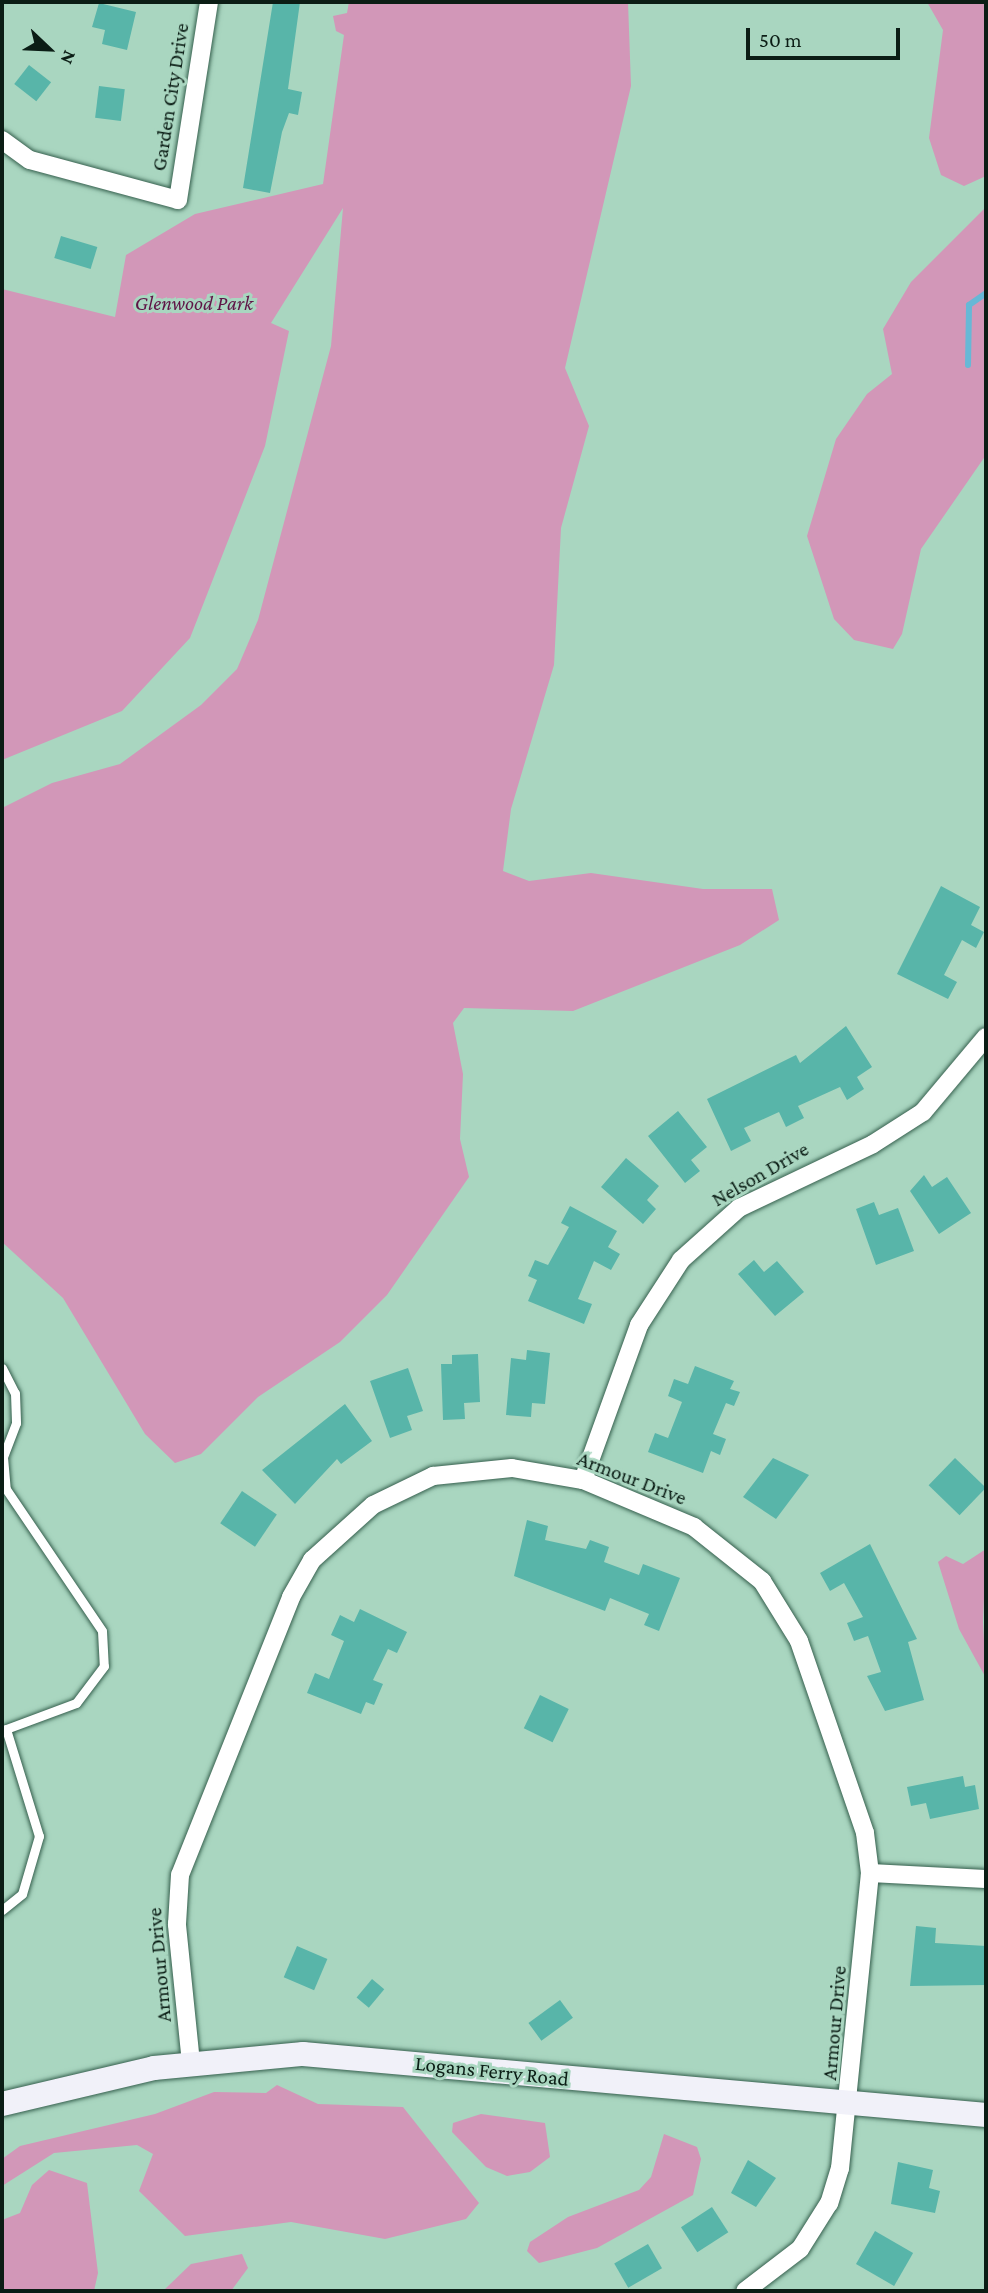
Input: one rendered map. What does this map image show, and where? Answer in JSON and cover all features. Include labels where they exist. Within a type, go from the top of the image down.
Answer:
[{"type":"street","name":"Garden City Drive","points":[[2,140],[30,160],[178,200],[209,2]]},
{"type":"street","name":"Nelson Drive","points":[[583,1480],[639,1325],[681,1260],[739,1208],[873,1144],[923,1112],[986,1037]]},
{"type":"street","name":"Armour Drive","points":[[191,2063],[177,1924],[180,1875],[291,1597],[312,1560],[373,1505],[433,1476],[512,1468],[583,1480],[709,1536],[752,1568],[780,1604],[855,1794],[870,1873],[849,2105],[840,2168],[821,2219],[789,2261],[745,2291]]},
{"type":"street","points":[[870,1873],[986,1879]]},
{"type":"street","name":"Logans Ferry Road","points":[[2,2104],[191,2063],[331,2054],[849,2105],[986,2115]]},
{"type":"lane","points":[[2,1368],[15,1394],[16,1423],[3,1457],[6,1489],[103,1631],[104,1665],[76,1703],[6,1729],[39,1836],[22,1894],[2,1910]]},
{"type":"green space","name":"Glenwood Park","points":[[349,2],[628,2],[631,86],[565,368],[589,426],[561,528],[554,665],[511,809],[503,871],[529,881],[591,873],[703,889],[772,889],[779,920],[740,945],[573,1011],[464,1008],[453,1023],[463,1074],[460,1139],[469,1177],[387,1295],[340,1342],[258,1397],[201,1454],[175,1463],[145,1434],[63,1298],[2,1242],[2,808],[52,783],[120,764],[201,705],[237,669],[258,620],[331,346],[343,208],[271,323],[289,331],[265,446],[190,638],[122,711],[2,760],[2,289],[115,317],[126,255],[195,214],[323,184],[344,35],[336,31],[333,16],[347,13]]},
{"type":"green space","points":[[927,2],[986,2],[986,176],[964,186],[941,175],[929,138],[943,30]]},
{"type":"green space","points":[[986,207],[986,455],[921,549],[902,634],[893,649],[854,640],[834,619],[807,536],[836,439],[867,394],[892,374],[883,329],[911,282]]},
{"type":"green space","points":[[986,1549],[983,1622],[986,1678],[959,1629],[938,1562],[946,1556],[963,1564]]},
{"type":"green space","points":[[277,2085],[318,2104],[403,2107],[479,2203],[466,2219],[385,2239],[291,2222],[185,2236],[139,2191],[153,2154],[137,2145],[54,2153],[2,2186],[2,2159],[20,2146],[155,2114],[214,2092],[266,2093]]},
{"type":"green space","points":[[481,2114],[545,2123],[550,2157],[530,2172],[507,2176],[486,2167],[452,2132],[453,2123]]},
{"type":"green space","points":[[664,2134],[697,2147],[701,2159],[693,2195],[597,2248],[539,2263],[527,2251],[530,2242],[568,2217],[639,2190],[651,2177]]},
{"type":"green space","points":[[49,2170],[87,2183],[98,2273],[94,2291],[2,2291],[2,2220],[20,2213],[32,2185]]},
{"type":"green space","points":[[242,2254],[248,2268],[231,2291],[163,2291],[191,2264]]},
{"type":"building","points":[[273,2],[300,2],[288,89],[302,92],[298,115],[289,113],[282,132],[270,193],[243,188]]},
{"type":"building","points":[[99,3],[136,12],[127,50],[102,44],[105,30],[92,27]]},
{"type":"building","points":[[29,65],[51,82],[36,101],[14,84]]},
{"type":"building","points":[[99,86],[125,89],[121,121],[95,118]]},
{"type":"building","points":[[61,236],[97,247],[91,269],[54,258]]},
{"type":"building","points":[[941,886],[980,907],[971,925],[984,932],[976,948],[962,940],[944,975],[957,982],[948,999],[897,974]]},
{"type":"building","points":[[846,1026],[872,1067],[857,1077],[864,1089],[847,1100],[840,1087],[798,1106],[804,1118],[786,1127],[779,1112],[744,1128],[751,1141],[731,1151],[707,1099],[796,1055],[800,1063]]},
{"type":"building","points":[[678,1111],[707,1147],[691,1160],[700,1171],[685,1183],[648,1136]]},
{"type":"building","points":[[626,1158],[659,1186],[647,1200],[656,1209],[643,1224],[601,1187]]},
{"type":"building","points":[[924,1175],[932,1187],[947,1177],[971,1213],[939,1234],[910,1191]]},
{"type":"building","points":[[874,1202],[879,1215],[898,1208],[914,1251],[876,1265],[856,1209]]},
{"type":"building","points":[[570,1206],[617,1231],[608,1247],[620,1254],[611,1270],[594,1261],[578,1299],[592,1304],[584,1324],[528,1301],[537,1280],[528,1276],[535,1260],[548,1265],[569,1227],[561,1223]]},
{"type":"building","points":[[754,1260],[764,1272],[777,1261],[804,1292],[775,1316],[738,1274]]},
{"type":"building","points":[[527,1350],[550,1353],[545,1404],[532,1403],[531,1417],[506,1415],[511,1358],[526,1360]]},
{"type":"building","points":[[478,1354],[480,1402],[464,1403],[465,1419],[443,1420],[441,1364],[452,1364],[452,1355]]},
{"type":"building","points":[[695,1366],[734,1381],[730,1389],[740,1392],[734,1406],[726,1403],[713,1434],[726,1439],[720,1455],[711,1451],[703,1473],[648,1452],[655,1433],[668,1438],[682,1402],[668,1396],[674,1379],[688,1384]]},
{"type":"building","points":[[408,1368],[423,1411],[407,1416],[412,1430],[390,1438],[370,1381]]},
{"type":"building","points":[[345,1404],[372,1441],[341,1464],[337,1459],[295,1504],[262,1470]]},
{"type":"building","points":[[773,1458],[809,1475],[776,1519],[743,1497]]},
{"type":"building","points":[[955,1458],[986,1488],[960,1515],[929,1485]]},
{"type":"building","points":[[242,1491],[277,1514],[255,1547],[220,1523]]},
{"type":"building","points":[[527,1520],[548,1526],[545,1540],[586,1549],[590,1540],[609,1547],[604,1562],[639,1575],[643,1564],[680,1578],[659,1631],[644,1625],[649,1614],[610,1598],[605,1611],[514,1576]]},
{"type":"building","points":[[870,1544],[917,1639],[908,1642],[924,1700],[885,1711],[867,1676],[881,1672],[868,1636],[854,1641],[847,1623],[863,1617],[844,1583],[830,1591],[820,1573]]},
{"type":"building","points":[[360,1609],[407,1632],[397,1653],[388,1649],[373,1680],[383,1684],[374,1705],[366,1702],[361,1714],[307,1693],[315,1673],[329,1679],[344,1641],[331,1635],[340,1615],[354,1622]]},
{"type":"building","points":[[540,1695],[569,1709],[553,1742],[524,1728]]},
{"type":"building","points":[[963,1776],[965,1787],[975,1785],[979,1809],[930,1819],[926,1803],[911,1806],[907,1787]]},
{"type":"building","points":[[916,1926],[936,1928],[935,1943],[986,1946],[986,1985],[910,1986]]},
{"type":"building","points":[[297,1946],[327,1959],[314,1990],[284,1977]]},
{"type":"building","points":[[372,1979],[384,1989],[369,2008],[357,1997]]},
{"type":"building","points":[[560,2000],[573,2018],[541,2041],[528,2023]]},
{"type":"building","points":[[748,2160],[776,2178],[756,2207],[731,2193]]},
{"type":"building","points":[[898,2162],[933,2170],[929,2188],[940,2191],[935,2213],[891,2204]]},
{"type":"building","points":[[712,2207],[728,2232],[697,2252],[681,2227]]},
{"type":"building","points":[[875,2231],[913,2253],[894,2286],[856,2264]]},
{"type":"building","points":[[648,2244],[662,2268],[628,2288],[614,2264]]},
{"type":"waterway","points":[[968,365],[969,305],[986,293]]}]
